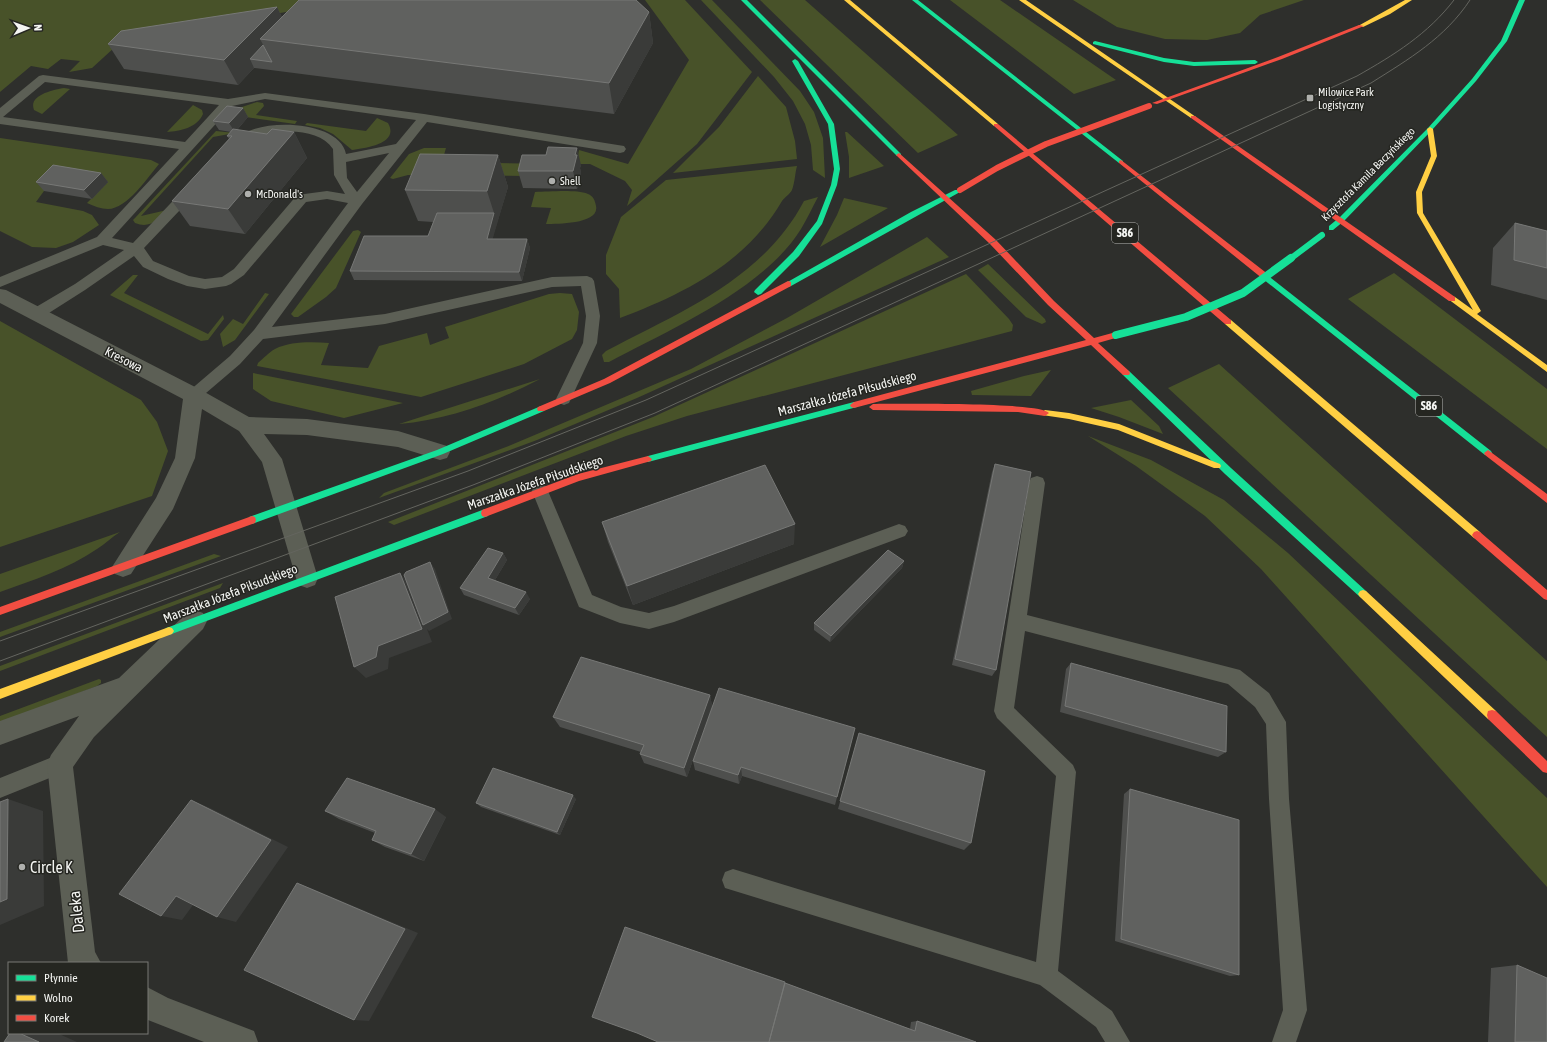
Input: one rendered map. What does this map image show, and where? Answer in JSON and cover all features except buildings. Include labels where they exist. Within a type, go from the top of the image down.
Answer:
[{"type":"main road","points":[[744,0],[913,169],[979,228],[1051,303],[1228,471],[1421,647],[1547,768]]},
{"type":"main road","name":"S86","points":[[847,0],[1079,193],[1547,596]]},
{"type":"main road","name":"S86","points":[[915,0],[1547,499]]},
{"type":"main road","points":[[1022,0],[1342,219],[1547,369]]},
{"type":"main road","points":[[0,611],[440,452],[607,381],[737,312],[913,214],[946,199],[997,168],[1046,144],[1270,62],[1352,30],[1393,11],[1409,0]]},
{"type":"main road","name":"Krzysztofa Kamila Baczyńskiego","points":[[1093,342],[1186,317],[1243,293],[1322,235],[1342,219],[1430,129],[1474,80],[1504,41],[1522,0]]},
{"type":"main road","points":[[737,312],[796,254],[820,222],[834,185],[837,169],[830,124],[779,34]]},
{"type":"main road","points":[[1079,38],[1114,49],[1164,60],[1194,64],[1242,61],[1270,62]]},
{"type":"main road","points":[[1430,129],[1434,156],[1419,192],[1420,213],[1482,320]]},
{"type":"main road","name":"Marszałka Józefa Piłsudskiego","points":[[0,694],[306,578],[578,478],[1093,342]]},
{"type":"main road","points":[[846,407],[1018,409],[1069,416],[1119,427],[1228,471]]},
{"type":"street","name":"Kresowa","points":[[0,295],[194,395],[246,425]]},
{"type":"street","points":[[123,567],[165,503],[185,458],[194,395]]},
{"type":"street","points":[[246,425],[307,427],[398,439],[440,452]]},
{"type":"street","points":[[246,425],[272,459],[306,578]]},
{"type":"street","points":[[60,764],[85,728],[195,621]]},
{"type":"street","points":[[0,733],[127,687]]},
{"type":"street","name":"Daleka","points":[[60,764],[81,962]]},
{"type":"street","points":[[148,1003],[159,1009],[243,1042]]},
{"type":"lane","points":[[0,114],[43,78],[228,103],[265,96],[424,118],[620,149]]},
{"type":"lane","points":[[0,282],[102,240],[228,103]]},
{"type":"lane","points":[[194,395],[235,360],[260,334],[357,201],[424,118]]},
{"type":"lane","points":[[0,120],[188,146]]},
{"type":"lane","points":[[230,151],[245,137],[271,129],[295,129],[323,133],[337,145],[341,159],[340,176],[357,201]]},
{"type":"lane","points":[[341,159],[401,147]]},
{"type":"lane","points":[[36,314],[80,287],[136,248],[199,182]]},
{"type":"lane","points":[[102,240],[136,248],[148,264],[187,281],[205,284],[226,281],[239,272],[302,198],[327,195],[357,201]]},
{"type":"lane","points":[[260,334],[385,319],[552,282],[587,281],[593,316],[590,343],[564,399]]},
{"type":"lane","points":[[1037,483],[1019,620],[1004,711],[1066,772],[1046,976]]},
{"type":"lane","points":[[540,491],[585,602],[620,615],[649,621],[674,614],[900,530]]},
{"type":"lane","points":[[1019,620],[1233,676],[1262,700],[1276,722],[1279,798],[1295,1010],[1284,1042]]},
{"type":"lane","points":[[0,788],[60,764]]},
{"type":"lane","points":[[733,880],[1046,976],[1104,1019],[1118,1042]]},
{"type":"green space","points":[[0,0],[358,0],[274,14],[115,47],[92,68],[69,72],[80,61],[61,59],[48,69],[31,66],[0,92]]},
{"type":"green space","points":[[645,0],[685,0],[752,72],[697,144],[627,206],[632,190],[625,181],[590,164],[576,164],[579,150],[628,164],[689,60]]},
{"type":"green space","points":[[701,0],[712,0],[800,91],[814,112],[823,138],[825,178],[813,170],[811,145],[805,124],[793,101],[774,77]]},
{"type":"green space","points":[[760,0],[805,0],[958,135],[918,153]]},
{"type":"green space","points":[[950,0],[1000,0],[1116,80],[1074,94]]},
{"type":"green space","points":[[1073,0],[1304,0],[1260,15],[1240,33],[1207,40],[1165,39],[1117,27]]},
{"type":"green space","points":[[758,76],[786,107],[795,141],[797,159],[673,173],[719,127]]},
{"type":"green space","points":[[64,88],[70,89],[42,114],[34,110],[33,105],[38,97],[48,92]]},
{"type":"green space","points":[[257,102],[263,103],[264,106],[256,115],[297,121],[295,124],[232,115],[242,107]]},
{"type":"green space","points":[[193,105],[202,110],[203,114],[197,123],[183,130],[167,132]]},
{"type":"green space","points":[[377,118],[388,123],[390,130],[389,136],[379,144],[352,150],[333,134],[320,128],[305,125],[307,123],[366,131]]},
{"type":"green space","points":[[216,131],[235,133],[213,137],[141,216],[167,210],[160,217],[145,225],[135,223],[133,220]]},
{"type":"green space","points":[[845,132],[847,132],[884,166],[849,178],[849,157]]},
{"type":"green space","points":[[0,138],[151,160],[159,164],[130,198],[115,208],[108,209],[87,203],[108,182],[44,191],[36,202],[83,211],[92,215],[99,225],[73,242],[56,248],[32,247],[0,231]]},
{"type":"green space","points":[[424,148],[446,148],[442,162],[552,164],[526,176],[408,175],[393,179],[390,178],[409,154]]},
{"type":"green space","points":[[797,166],[792,190],[782,201],[768,223],[751,242],[712,273],[690,287],[644,309],[620,318],[619,289],[606,274],[606,255],[621,217],[666,180]]},
{"type":"green space","points":[[535,192],[583,192],[591,196],[594,200],[596,206],[595,212],[592,216],[585,220],[577,222],[546,224],[551,208],[531,207]]},
{"type":"green space","points":[[818,197],[801,229],[784,251],[764,271],[740,289],[687,322],[609,362],[604,362],[602,355],[606,351],[690,307],[717,291],[743,272],[766,252],[787,228],[804,201]]},
{"type":"green space","points":[[844,198],[888,208],[820,247],[837,215]]},
{"type":"green space","points":[[358,230],[361,232],[336,288],[298,317],[294,317],[291,314],[353,231]]},
{"type":"green space","points":[[927,237],[949,257],[637,398],[537,440],[379,498],[384,493],[511,445],[691,369],[787,318]]},
{"type":"green space","points":[[988,264],[1045,319],[1046,322],[1042,324],[1026,317],[978,270]]},
{"type":"green space","points":[[1394,273],[1547,389],[1547,449],[1348,299]]},
{"type":"green space","points":[[966,274],[1009,319],[1013,325],[1012,331],[687,416],[626,436],[394,525],[388,522],[653,417]]},
{"type":"green space","points":[[133,275],[138,275],[124,293],[208,334],[223,315],[224,319],[208,340],[201,341],[110,295]]},
{"type":"green space","points":[[265,293],[269,294],[235,340],[223,347],[220,334],[233,319],[243,324]]},
{"type":"green space","points":[[549,294],[572,294],[579,312],[577,330],[572,339],[524,364],[421,397],[257,366],[258,363],[271,352],[281,346],[295,343],[316,342],[329,343],[321,365],[368,368],[379,346],[427,333],[430,345],[449,338],[445,327]]},
{"type":"green space","points":[[0,321],[141,400],[157,422],[168,451],[152,496],[0,547]]},
{"type":"green space","points":[[1219,364],[1547,661],[1547,737],[1168,388]]},
{"type":"green space","points":[[1051,370],[1031,396],[972,395],[971,391]]},
{"type":"green space","points":[[253,373],[403,403],[344,418],[271,401],[253,389]]},
{"type":"green space","points":[[540,379],[471,409],[436,419],[399,424]]},
{"type":"green space","points":[[1131,400],[1159,426],[1163,434],[1091,408]]},
{"type":"green space","points":[[1088,436],[1151,460],[1224,500],[1288,553],[1547,798],[1547,887],[1261,569],[1205,516],[1136,466]]},
{"type":"green space","points":[[120,532],[86,556],[50,574],[0,592],[0,574]]},
{"type":"green space","points":[[214,554],[221,556],[0,637],[0,632]]},
{"type":"green space","points":[[223,583],[220,588],[0,671],[0,666]]},
{"type":"green space","points":[[99,679],[101,680],[101,683],[97,686],[0,723],[0,716]]},
{"type":"tram line","points":[[0,641],[468,471],[646,400],[1357,76],[1410,43],[1433,23],[1454,0]]},
{"type":"tram line","points":[[0,661],[473,485],[655,413],[1371,83],[1438,37],[1470,0]]},
{"type":"traffic: fast","points":[[744,0],[899,155]]},
{"type":"traffic: fast","points":[[915,0],[1121,162]]},
{"type":"traffic: fast","points":[[1331,228],[1342,219],[1430,129],[1474,80],[1504,41],[1522,0]]},
{"type":"traffic: fast","points":[[1095,43],[1164,60],[1194,64],[1255,62]]},
{"type":"traffic: fast","points":[[758,292],[796,254],[820,222],[834,185],[837,169],[831,124],[795,61]]},
{"type":"traffic: fast","points":[[788,284],[913,214],[957,192]]},
{"type":"traffic: fast","points":[[1116,335],[1186,317],[1243,293],[1322,235]]},
{"type":"traffic: fast","points":[[1266,277],[1488,453]]},
{"type":"traffic: fast","points":[[1126,373],[1228,471],[1363,594]]},
{"type":"traffic: fast","points":[[648,459],[854,405]]},
{"type":"traffic: fast","points":[[252,520],[440,452],[541,409]]},
{"type":"traffic: fast","points":[[169,631],[485,513]]},
{"type":"traffic: slow","points":[[847,0],[996,125]]},
{"type":"traffic: slow","points":[[1022,0],[1193,117]]},
{"type":"traffic: slow","points":[[1361,26],[1388,13],[1409,0]]},
{"type":"traffic: slow","points":[[1430,129],[1434,156],[1419,192],[1420,213],[1477,311]]},
{"type":"traffic: slow","points":[[1452,299],[1547,369]]},
{"type":"traffic: slow","points":[[1228,322],[1477,535]]},
{"type":"traffic: slow","points":[[1045,413],[1069,416],[1119,427],[1217,466]]},
{"type":"traffic: slow","points":[[1363,594],[1492,715]]},
{"type":"traffic: slow","points":[[0,694],[169,631]]},
{"type":"traffic: jam","points":[[1155,103],[1280,58],[1361,26]]},
{"type":"traffic: jam","points":[[960,190],[997,168],[1046,144],[1149,106]]},
{"type":"traffic: jam","points":[[1193,117],[1452,299]]},
{"type":"traffic: jam","points":[[996,125],[1228,322]]},
{"type":"traffic: jam","points":[[899,155],[993,242],[1051,303],[1126,373]]},
{"type":"traffic: jam","points":[[1121,162],[1266,277]]},
{"type":"traffic: jam","points":[[541,409],[607,381],[788,284]]},
{"type":"traffic: jam","points":[[854,405],[1116,335]]},
{"type":"traffic: jam","points":[[873,407],[1018,409],[1045,413]]},
{"type":"traffic: jam","points":[[1488,453],[1547,499]]},
{"type":"traffic: jam","points":[[485,513],[578,478],[648,459]]},
{"type":"traffic: jam","points":[[0,611],[252,520]]},
{"type":"traffic: jam","points":[[1477,535],[1547,596]]},
{"type":"traffic: jam","points":[[1492,715],[1547,768]]},
{"type":"place","name":"Milowice Park Logistyczny","points":[[1310,98]]},
{"type":"place","name":"Shell","points":[[552,181]]},
{"type":"place","name":"McDonald's","points":[[248,194]]},
{"type":"place","name":"Circle K","points":[[22,867]]}]
